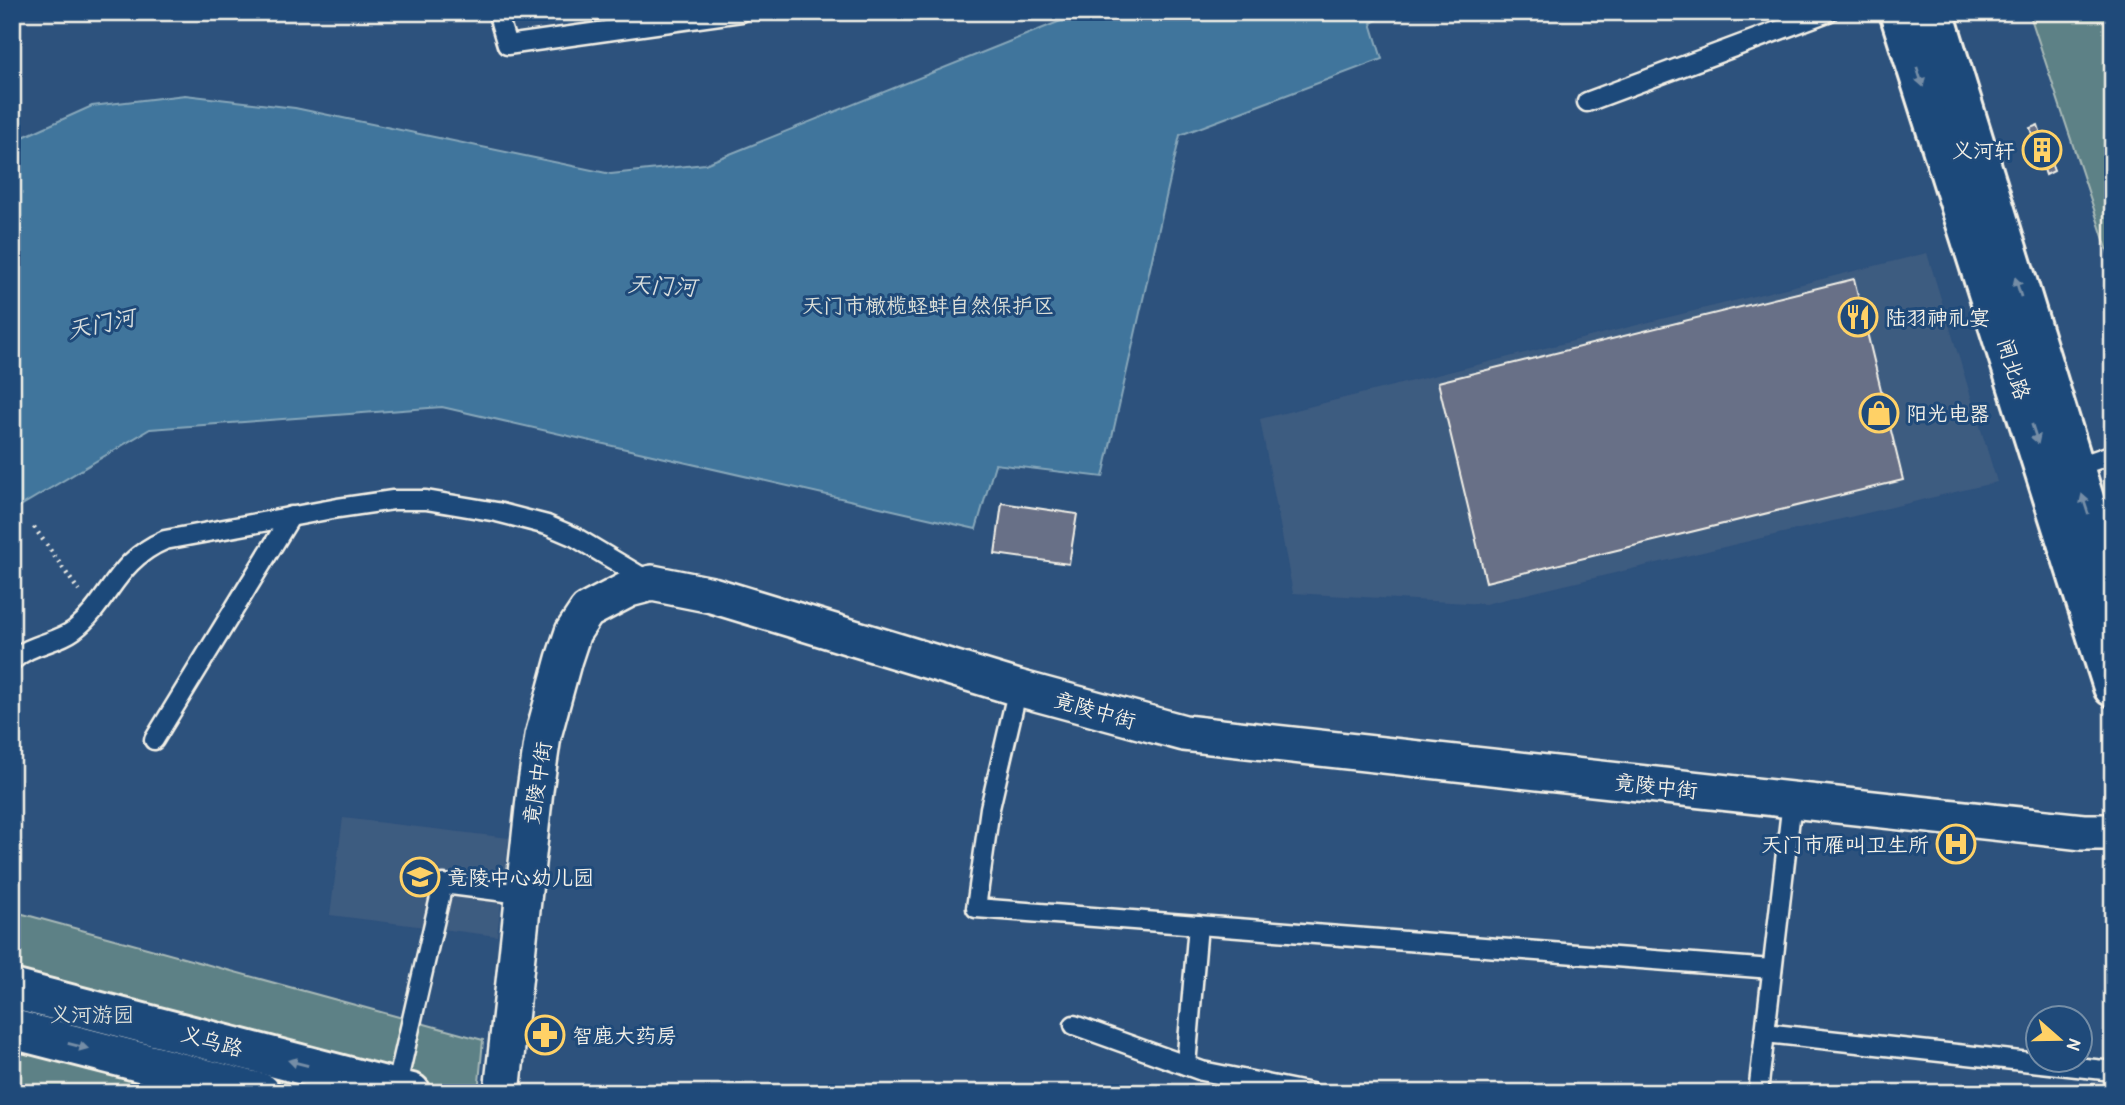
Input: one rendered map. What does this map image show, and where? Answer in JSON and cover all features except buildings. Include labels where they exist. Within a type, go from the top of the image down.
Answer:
[{"type":"main road","name":"闸北路","points":[[1899,12],[2113,687]]},
{"type":"main road","name":"闸北路","points":[[1934,12],[2113,593]]},
{"type":"main road","name":"义乌路","points":[[12,989],[404,1091]]},
{"type":"main road","name":"义乌路","points":[[12,1029],[261,1093]]},
{"type":"street","name":"竟陵中街","points":[[502,1093],[522,894],[544,736],[573,632],[587,611],[606,599],[652,583],[682,586],[1149,725],[1219,738],[2083,832],[2113,832]]},
{"type":"lane","points":[[497,12],[507,45],[741,12]]},
{"type":"lane","points":[[1587,102],[1828,12]]},
{"type":"lane","points":[[2073,468],[2113,454]]},
{"type":"lane","points":[[12,660],[34,645],[74,630],[130,561],[146,548],[182,536],[393,500],[426,500],[465,506],[534,522],[575,537],[652,583]]},
{"type":"lane","points":[[154,740],[291,516]]},
{"type":"lane","points":[[1018,688],[990,808],[976,908],[1772,969]]},
{"type":"lane","points":[[1758,1093],[1792,801]]},
{"type":"lane","points":[[404,1091],[443,884],[522,894]]},
{"type":"lane","points":[[1186,1065],[1198,925]]},
{"type":"lane","points":[[1074,1025],[1186,1065],[1232,1086],[1311,1093]]},
{"type":"lane","points":[[1765,1032],[2113,1071]]},
{"type":"path","points":[[34,527],[80,593],[71,601]]},
{"type":"shaded area","points":[[1927,253],[1997,482],[1485,604],[1293,593],[1260,419]]},
{"type":"shaded area","name":"竟陵中心幼儿园","points":[[343,818],[509,838],[497,936],[330,915]]},
{"type":"green space","points":[[2029,12],[2113,12],[2113,267]]},
{"type":"green space","name":"义河游园","points":[[12,911],[483,1040],[478,1093],[12,1093]]},
{"type":"water","name":"天门市橄榄蛏蚌自然保护区","points":[[1083,12],[1391,12],[1371,23],[1382,59],[1180,135],[1103,477],[995,464],[976,529],[442,407],[150,429],[12,511],[12,142],[92,106],[185,95],[295,108],[611,174],[705,164]]},
{"type":"place","name":"义河轩","points":[[2042,150]]},
{"type":"place","name":"陆羽神礼宴","points":[[1858,317]]},
{"type":"place","name":"阳光电器","points":[[1879,413]]},
{"type":"place","name":"天门市雁叫卫生所","points":[[1956,844]]},
{"type":"place","name":"竟陵中心幼儿园","points":[[420,877]]},
{"type":"place","name":"智鹿大药房","points":[[545,1035]]},
{"type":"water label","name":"天门河","points":[[662,285]]},
{"type":"water label","name":"天门河","points":[[101,323]]}]
